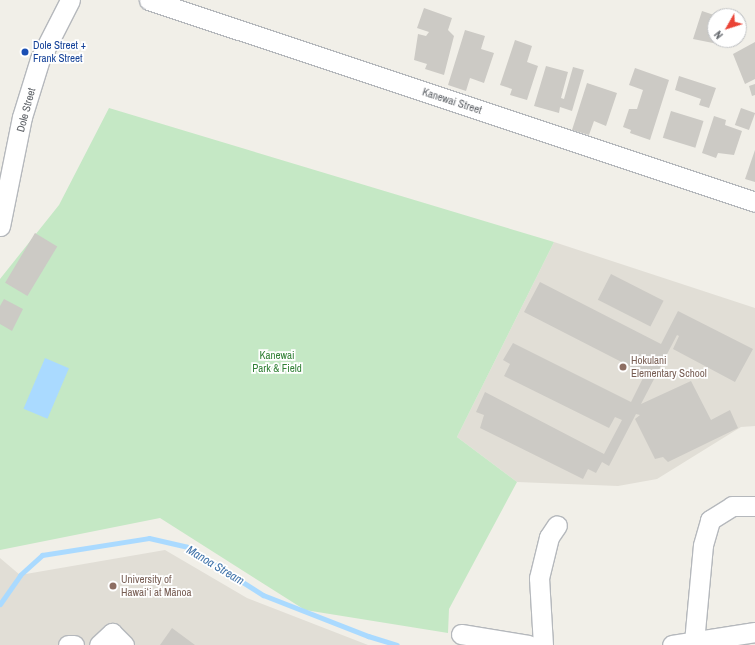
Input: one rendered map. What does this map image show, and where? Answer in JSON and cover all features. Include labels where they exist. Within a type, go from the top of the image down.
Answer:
[{"type":"street","name":"Dole Street","points":[[0,226],[22,117],[40,59],[70,0]]},
{"type":"street","name":"Kanewai Street","points":[[149,0],[755,202]]},
{"type":"street","points":[[694,642],[703,545],[710,520],[732,506],[755,506]]},
{"type":"street","points":[[543,645],[539,578],[549,537],[557,525]]},
{"type":"street","points":[[672,645],[755,632]]},
{"type":"street","points":[[99,645],[112,633],[124,645]]},
{"type":"street","points":[[461,634],[528,645]]},
{"type":"street","points":[[68,645],[74,645]]},
{"type":"shaded area","name":"Hokulani Elementary School","points":[[554,242],[755,308],[755,426],[741,427],[657,479],[618,486],[517,482],[457,437]]},
{"type":"shaded area","name":"University of Hawaiʻi at Mānoa","points":[[165,550],[247,598],[368,645],[0,645],[0,558],[20,575]]},
{"type":"green space","name":"Kanewai Park & Field","points":[[109,108],[554,242],[457,437],[517,482],[449,609],[448,633],[305,610],[160,518],[0,550],[0,279],[59,205]]},
{"type":"water","points":[[45,358],[69,368],[47,419],[24,409]]},
{"type":"building","points":[[424,8],[452,18],[448,30],[454,36],[444,75],[425,69],[427,64],[414,60],[418,34],[426,36],[429,32],[417,28]]},
{"type":"building","points":[[702,11],[707,13],[707,42],[693,39]]},
{"type":"building","points":[[465,30],[485,36],[481,49],[494,53],[484,83],[470,78],[466,91],[448,85]]},
{"type":"building","points":[[515,40],[532,46],[527,62],[538,66],[527,100],[510,95],[512,89],[500,85]]},
{"type":"building","points":[[755,42],[755,79],[745,84],[733,54],[747,48],[747,46]]},
{"type":"building","points":[[546,66],[568,72],[561,98],[564,99],[573,67],[584,70],[572,111],[560,107],[559,113],[534,106]]},
{"type":"building","points":[[635,68],[669,80],[650,140],[630,133],[631,130],[623,127],[629,109],[637,109],[643,90],[629,85]]},
{"type":"building","points":[[679,76],[716,88],[709,108],[699,105],[701,99],[675,90]]},
{"type":"building","points":[[587,83],[617,93],[606,126],[594,121],[589,135],[572,130]]},
{"type":"building","points":[[755,84],[755,95],[752,96],[749,86]]},
{"type":"building","points":[[741,108],[755,113],[749,130],[735,125]]},
{"type":"building","points":[[671,111],[704,121],[695,148],[663,138]]},
{"type":"building","points":[[714,116],[726,120],[725,125],[742,131],[734,155],[718,153],[716,158],[702,153]]},
{"type":"building","points":[[755,150],[755,182],[745,179]]},
{"type":"building","points":[[35,233],[57,246],[27,296],[5,283]]},
{"type":"building","points":[[611,274],[664,301],[650,327],[598,300]]},
{"type":"building","points":[[540,282],[661,344],[678,311],[753,349],[735,382],[673,349],[679,336],[677,335],[641,404],[691,381],[711,420],[730,410],[738,428],[668,462],[663,457],[655,459],[635,419],[640,415],[636,414],[609,466],[602,462],[596,473],[588,469],[583,479],[480,428],[484,415],[476,412],[485,392],[604,454],[622,420],[615,417],[609,428],[504,376],[510,364],[503,360],[513,343],[631,402],[645,374],[524,312]]},
{"type":"building","points":[[4,299],[23,309],[12,331],[0,324],[0,306]]},
{"type":"building","points":[[172,628],[195,645],[160,645]]},
{"type":"waterway","name":"Manoa Stream","points":[[0,604],[20,575],[42,555],[149,538],[187,547],[263,595],[368,636],[397,645]]},
{"type":"place","name":"Dole Street + Frank Street","points":[[25,52]]},
{"type":"place","name":"Hokulani Elementary School","points":[[623,367]]},
{"type":"place","name":"University of Hawaiʻi at Mānoa","points":[[113,586]]}]
